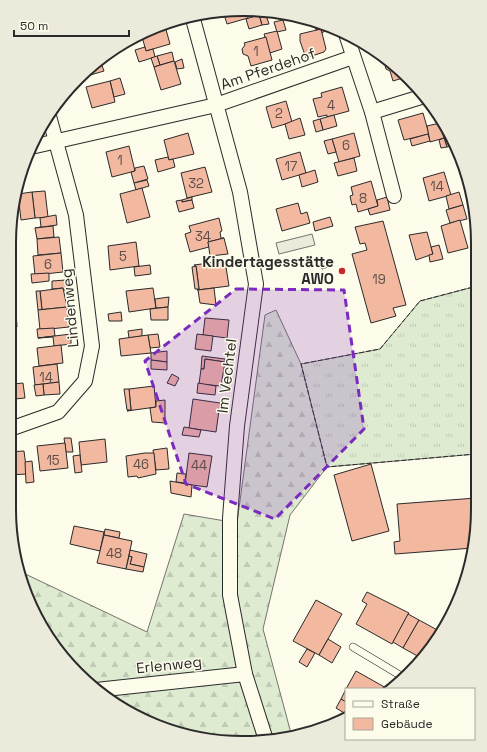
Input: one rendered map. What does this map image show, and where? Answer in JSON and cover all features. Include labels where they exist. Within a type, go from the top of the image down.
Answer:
[{"type":"street","name":"Im Vechtel","points":[[194,22],[240,192],[256,284],[237,426],[230,518],[230,595],[245,674],[264,735]]},
{"type":"street","points":[[348,41],[372,112],[394,196]]},
{"type":"street","name":"Am Pferdehof","points":[[216,105],[353,57]]},
{"type":"street","points":[[372,112],[419,98]]},
{"type":"street","points":[[38,146],[216,105]]},
{"type":"street","name":"Lindenweg","points":[[16,427],[58,412],[85,381],[92,346],[76,215],[51,122]]},
{"type":"street","name":"Erlenweg","points":[[105,689],[245,674]]},
{"type":"lane","points":[[353,647],[399,675]]},
{"type":"highlighted area","points":[[236,289],[344,290],[364,429],[275,519],[186,484],[145,361]]},
{"type":"green space","points":[[471,288],[471,454],[327,467],[301,364],[380,349],[420,301]]},
{"type":"green space","points":[[276,310],[301,364],[327,467],[290,515],[263,629],[290,731],[258,736],[229,736],[199,732],[156,719],[117,698],[93,680],[72,659],[54,635],[39,609],[26,574],[147,632],[184,514],[237,523],[265,315]]},
{"type":"shaded area","points":[[312,234],[315,245],[279,254],[276,243]]},
{"type":"building","points":[[248,16],[248,18],[227,24],[225,17]]},
{"type":"building","points":[[259,16],[267,17],[269,24],[262,25]]},
{"type":"building","points":[[259,16],[262,25],[249,29],[246,19]]},
{"type":"building","points":[[283,20],[286,30],[277,32],[274,22]]},
{"type":"building","points":[[166,29],[170,44],[146,51],[143,39]]},
{"type":"building","points":[[321,29],[326,49],[324,52],[306,58],[300,41],[300,34]]},
{"type":"building","points":[[277,31],[282,49],[270,53],[264,34]]},
{"type":"building","points":[[266,37],[272,60],[251,66],[248,56],[243,54],[242,49],[245,45],[244,43]]},
{"type":"building","points":[[145,47],[146,51],[153,49],[155,57],[139,62],[135,50]]},
{"type":"building","points":[[172,52],[174,61],[160,65],[157,56]]},
{"type":"building","points":[[157,56],[160,65],[154,67],[151,58]]},
{"type":"building","points":[[182,59],[184,68],[177,69],[175,62]]},
{"type":"building","points":[[174,61],[181,84],[161,90],[154,67]]},
{"type":"building","points":[[102,65],[104,71],[90,75]]},
{"type":"building","points":[[385,65],[400,79],[393,81],[390,71],[386,69]]},
{"type":"building","points":[[120,78],[125,94],[114,97],[110,81]]},
{"type":"building","points":[[110,81],[115,102],[92,108],[86,87]]},
{"type":"building","points":[[342,87],[349,111],[327,117],[327,115],[318,117],[313,99],[322,97],[321,93]]},
{"type":"building","points":[[286,101],[292,122],[272,128],[266,107]]},
{"type":"building","points":[[423,113],[429,134],[404,140],[398,120]]},
{"type":"building","points":[[334,115],[337,126],[323,130],[320,119]]},
{"type":"building","points":[[300,118],[305,135],[289,139],[285,124]]},
{"type":"building","points":[[320,119],[323,130],[316,132],[313,121]]},
{"type":"building","points":[[437,124],[444,138],[430,142],[427,126]]},
{"type":"building","points":[[188,133],[194,154],[169,160],[164,140]]},
{"type":"building","points":[[354,133],[360,156],[339,162],[332,139]]},
{"type":"building","points":[[428,134],[430,141],[412,146],[410,139]]},
{"type":"building","points":[[443,134],[448,143],[449,146],[447,147]]},
{"type":"building","points":[[444,138],[447,147],[441,148],[439,140]]},
{"type":"building","points":[[332,139],[336,152],[328,154],[324,141]]},
{"type":"building","points":[[129,146],[135,171],[112,177],[106,152]]},
{"type":"building","points":[[300,152],[306,173],[282,180],[276,159]]},
{"type":"building","points":[[168,157],[169,160],[173,159],[175,167],[158,172],[155,160]]},
{"type":"building","points":[[354,158],[357,171],[338,176],[334,163]]},
{"type":"building","points":[[144,166],[148,179],[134,183],[131,172],[135,171],[135,168]]},
{"type":"building","points":[[205,167],[212,192],[187,198],[181,173]]},
{"type":"building","points":[[315,170],[318,182],[302,187],[299,175]]},
{"type":"building","points":[[444,172],[451,195],[429,201],[423,178]]},
{"type":"building","points":[[147,180],[149,186],[136,190],[134,183]]},
{"type":"building","points":[[371,181],[378,206],[358,212],[356,204],[352,205],[350,196],[353,195],[351,187]]},
{"type":"building","points":[[142,188],[150,217],[127,223],[120,194]]},
{"type":"building","points":[[45,191],[48,217],[35,218],[32,192]]},
{"type":"building","points":[[32,192],[35,218],[21,220],[19,205],[22,193]]},
{"type":"building","points":[[459,192],[463,205],[449,209],[446,196]]},
{"type":"building","points":[[192,197],[192,200],[182,202],[182,200]]},
{"type":"building","points":[[387,197],[390,210],[370,215],[368,209],[378,206],[377,200]]},
{"type":"building","points":[[182,200],[182,202],[192,200],[194,208],[179,212],[176,201]]},
{"type":"building","points":[[298,203],[301,214],[307,212],[310,223],[282,231],[276,209]]},
{"type":"building","points":[[463,205],[467,219],[450,223],[446,210]]},
{"type":"building","points":[[56,215],[57,225],[35,228],[41,227],[40,218]]},
{"type":"building","points":[[330,217],[333,226],[315,231],[313,222]]},
{"type":"building","points":[[219,218],[222,231],[220,232],[221,238],[224,238],[208,242],[209,247],[190,252],[185,234],[191,232],[189,226]]},
{"type":"building","points":[[460,220],[468,248],[448,253],[441,226]]},
{"type":"building","points":[[383,221],[406,305],[393,308],[396,316],[371,323],[352,254],[367,250],[365,243],[360,244],[355,227]]},
{"type":"building","points":[[53,226],[54,237],[37,239],[35,228]]},
{"type":"building","points":[[427,232],[433,254],[416,260],[409,235]]},
{"type":"building","points":[[59,237],[61,253],[38,255],[37,239]]},
{"type":"building","points":[[224,238],[228,254],[210,256],[208,242]]},
{"type":"building","points":[[136,242],[139,266],[110,270],[108,246]]},
{"type":"building","points":[[439,245],[443,259],[430,262],[429,255],[433,254],[431,247]]},
{"type":"building","points":[[61,253],[63,272],[35,275],[33,256]]},
{"type":"building","points":[[225,261],[229,286],[197,290],[199,289],[196,266],[194,265]]},
{"type":"building","points":[[330,261],[331,266],[322,269],[321,263]]},
{"type":"building","points":[[150,265],[151,274],[135,276],[134,267]]},
{"type":"building","points":[[196,266],[199,289],[195,289],[192,267]]},
{"type":"building","points":[[49,273],[49,281],[32,283],[31,274]]},
{"type":"building","points":[[66,280],[68,290],[63,290],[63,288],[52,289],[52,281]]},
{"type":"building","points":[[63,288],[67,307],[42,310],[40,291]]},
{"type":"building","points":[[153,288],[156,308],[129,312],[126,291]]},
{"type":"building","points":[[214,288],[216,305],[200,303],[198,290]]},
{"type":"building","points":[[36,291],[40,291],[42,310],[38,310]]},
{"type":"building","points":[[169,297],[168,307],[156,308],[155,299]]},
{"type":"building","points":[[67,307],[69,327],[40,330],[38,310]]},
{"type":"building","points":[[168,307],[168,320],[151,320],[150,309]]},
{"type":"building","points":[[121,312],[122,321],[109,321],[108,314]]},
{"type":"building","points":[[205,318],[229,320],[227,338],[203,335]]},
{"type":"building","points":[[54,328],[55,336],[38,338],[37,329]]},
{"type":"building","points":[[142,329],[142,336],[129,338],[128,331]]},
{"type":"building","points":[[71,334],[71,344],[54,346],[53,337],[38,338]]},
{"type":"building","points":[[158,334],[160,347],[150,348],[148,335]]},
{"type":"building","points":[[197,334],[213,336],[211,351],[195,349]]},
{"type":"building","points":[[148,335],[151,353],[121,356],[119,339]]},
{"type":"building","points":[[61,345],[63,363],[39,366],[37,348]]},
{"type":"building","points":[[167,351],[167,362],[151,360],[151,353]]},
{"type":"building","points":[[202,356],[225,359],[225,362],[205,359],[204,369],[201,369]]},
{"type":"building","points":[[205,359],[225,362],[221,386],[199,384],[201,369],[204,369]]},
{"type":"building","points":[[151,360],[167,362],[167,370],[151,369]]},
{"type":"building","points":[[57,364],[59,382],[35,385],[33,367]]},
{"type":"building","points":[[172,374],[179,378],[175,386],[167,383]]},
{"type":"building","points":[[59,382],[60,394],[44,395],[43,384]]},
{"type":"building","points":[[23,383],[25,398],[16,399],[16,384]]},
{"type":"building","points":[[198,383],[216,386],[215,395],[197,393]]},
{"type":"building","points":[[43,384],[44,395],[36,396],[34,385]]},
{"type":"building","points":[[154,386],[156,407],[127,411],[131,410],[129,389]]},
{"type":"building","points":[[124,389],[129,389],[131,410],[127,410]]},
{"type":"building","points":[[193,399],[220,403],[216,432],[189,428]]},
{"type":"building","points":[[165,400],[165,423],[152,422],[150,408],[156,407],[156,401]]},
{"type":"building","points":[[184,427],[201,430],[199,437],[182,435]]},
{"type":"building","points":[[64,438],[71,438],[73,452],[66,452]]},
{"type":"building","points":[[105,439],[107,462],[81,465],[79,442]]},
{"type":"building","points":[[65,443],[68,468],[40,471],[37,446]]},
{"type":"building","points":[[167,448],[169,469],[156,470],[153,450]]},
{"type":"building","points":[[24,451],[27,474],[16,475],[16,452]]},
{"type":"building","points":[[154,453],[156,474],[138,478],[137,476],[128,477],[126,456]]},
{"type":"building","points":[[189,453],[212,456],[207,487],[185,484]]},
{"type":"building","points":[[80,455],[82,472],[75,473],[73,456]]},
{"type":"building","points":[[32,461],[34,482],[26,483],[25,462]]},
{"type":"building","points":[[371,464],[389,531],[352,541],[334,475]]},
{"type":"building","points":[[177,473],[186,474],[185,483],[176,482]]},
{"type":"building","points":[[170,481],[192,485],[191,497],[171,493]]},
{"type":"building","points":[[471,498],[471,523],[468,548],[395,554],[394,542],[400,541],[397,504]]},
{"type":"building","points":[[74,526],[104,532],[100,551],[70,544]]},
{"type":"building","points":[[105,529],[120,532],[119,538],[104,535]]},
{"type":"building","points":[[104,535],[132,541],[126,569],[97,563]]},
{"type":"building","points":[[130,550],[147,554],[144,567],[130,564],[132,557],[129,556]]},
{"type":"building","points":[[129,556],[132,557],[130,564],[144,567],[143,572],[126,569]]},
{"type":"building","points":[[367,592],[409,613],[392,644],[356,624],[367,604],[362,601]]},
{"type":"building","points":[[316,600],[342,614],[319,655],[293,641]]},
{"type":"building","points":[[408,614],[419,620],[403,648],[393,642]]},
{"type":"building","points":[[419,620],[436,629],[417,656],[403,648]]},
{"type":"building","points":[[328,639],[341,647],[332,663],[319,655]]},
{"type":"building","points":[[307,649],[315,653],[307,667],[299,662]]},
{"type":"building","points":[[356,671],[385,687],[383,688],[347,688]]},
{"type":"building","points":[[345,691],[345,701],[341,699]]},
{"type":"building","points":[[341,699],[345,701],[345,712],[336,708]]},
{"type":"fence","points":[[471,288],[420,301],[380,349],[301,364],[327,467],[471,454]]},
{"type":"place","name":"Kindertagesstätte AWO","points":[[342,271]]}]
